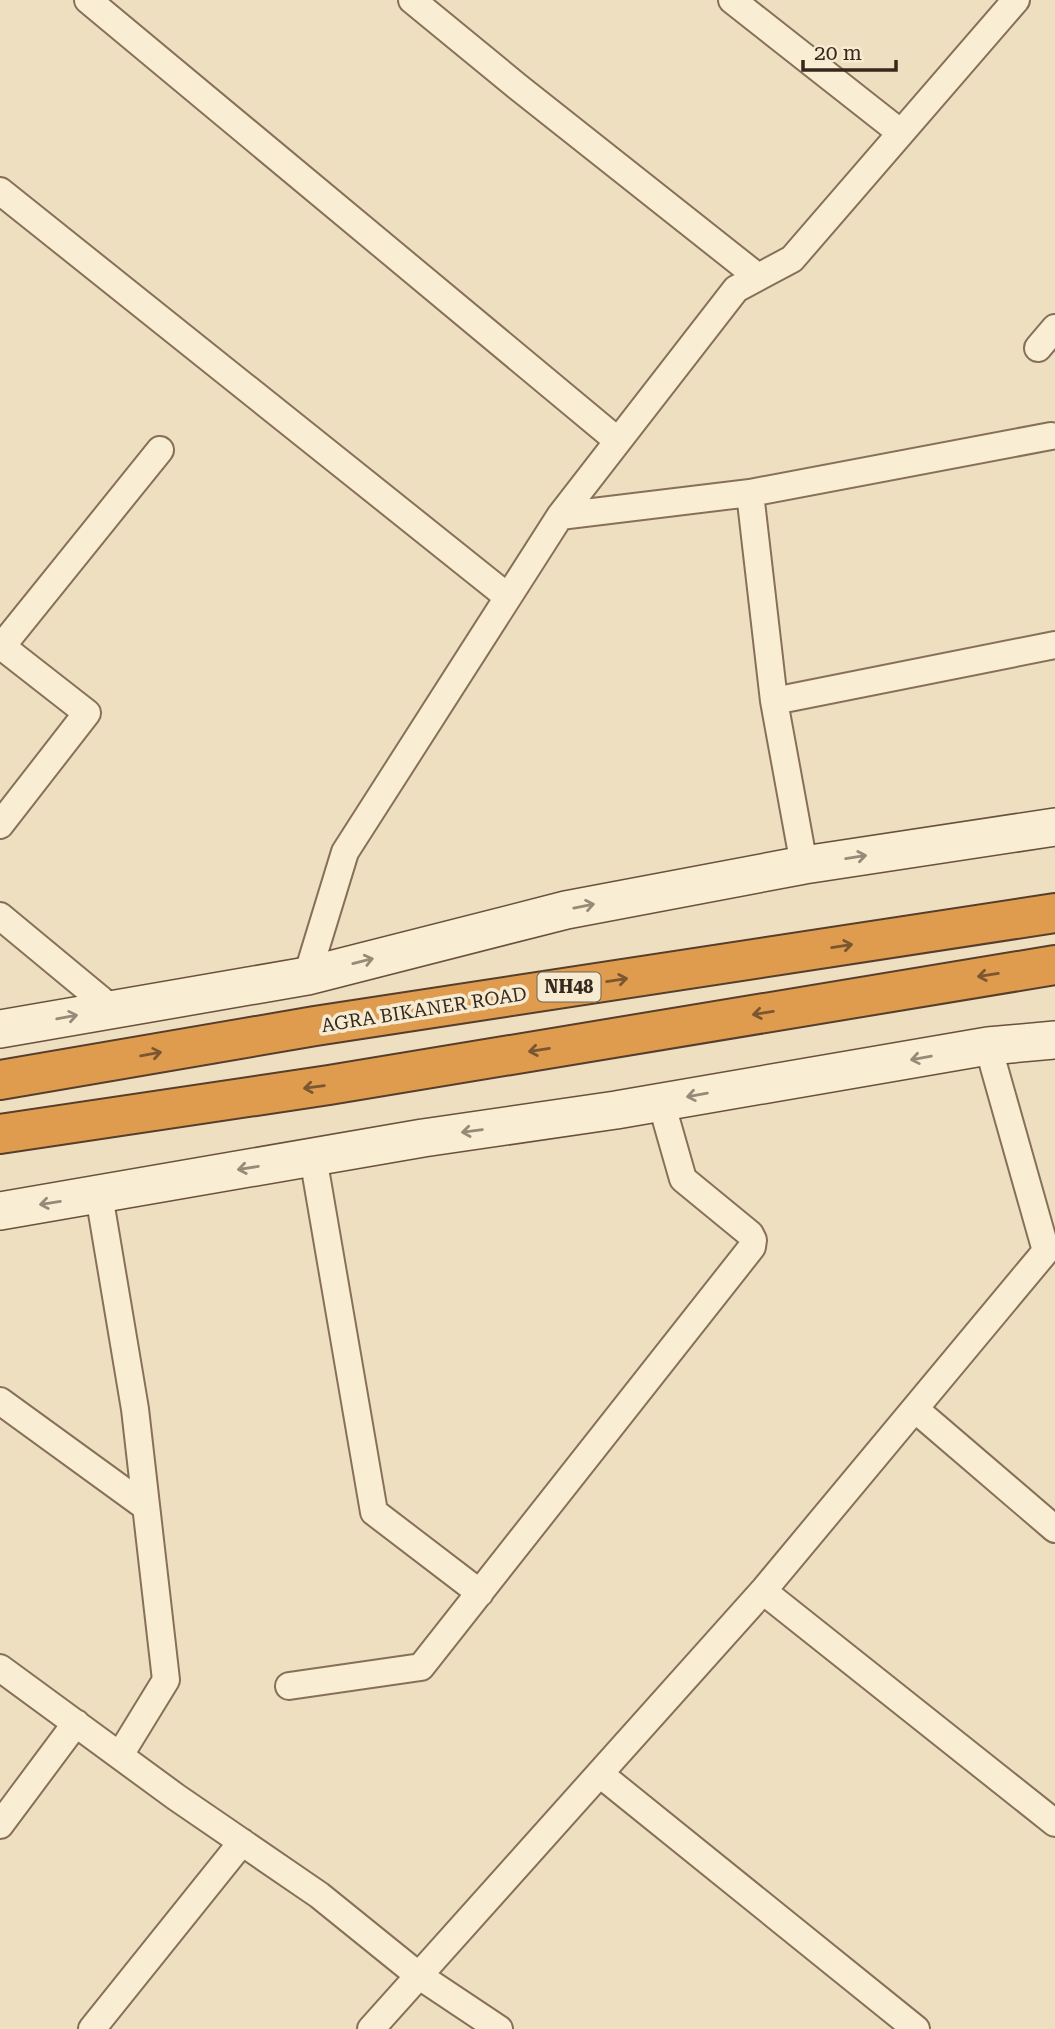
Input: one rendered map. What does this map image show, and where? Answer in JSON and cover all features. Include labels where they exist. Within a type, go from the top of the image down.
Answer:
[{"type":"highway","name":"AGRA BIKANER ROAD","points":[[0,1080],[315,1026],[1055,913]]},
{"type":"highway","points":[[0,1134],[329,1085],[1055,965]]},
{"type":"street","points":[[412,0],[758,277]]},
{"type":"street","points":[[732,0],[901,133]]},
{"type":"street","points":[[307,976],[345,852],[560,516],[736,289],[792,259],[1016,0]]},
{"type":"street","points":[[91,1],[618,442]]},
{"type":"street","points":[[0,191],[508,597]]},
{"type":"street","points":[[560,516],[750,494],[1051,436]]},
{"type":"street","points":[[0,825],[87,713],[1,646],[160,450]]},
{"type":"street","points":[[750,494],[774,701],[804,865]]},
{"type":"street","points":[[774,701],[1055,645]]},
{"type":"street","points":[[0,1029],[307,976],[566,909],[804,865],[1055,827]]},
{"type":"street","points":[[0,916],[111,1008]]},
{"type":"street","points":[[0,1211],[423,1138],[661,1102],[988,1046],[1055,1040]]},
{"type":"street","points":[[371,2029],[763,1591],[915,1409],[1051,1255],[988,1046]]},
{"type":"street","points":[[289,1686],[421,1667],[752,1247],[750,1234],[683,1179],[661,1102]]},
{"type":"street","points":[[313,1157],[374,1512],[480,1593]]},
{"type":"street","points":[[99,1195],[135,1409],[166,1680],[120,1755]]},
{"type":"street","points":[[0,1401],[146,1507]]},
{"type":"street","points":[[915,1409],[1055,1529]]},
{"type":"street","points":[[763,1591],[1055,1823]]},
{"type":"street","points":[[0,1668],[319,1895],[418,1975],[499,2029]]},
{"type":"street","points":[[0,1825],[76,1723]]},
{"type":"street","points":[[600,1774],[916,2029]]},
{"type":"street","points":[[92,2029],[242,1842]]}]
